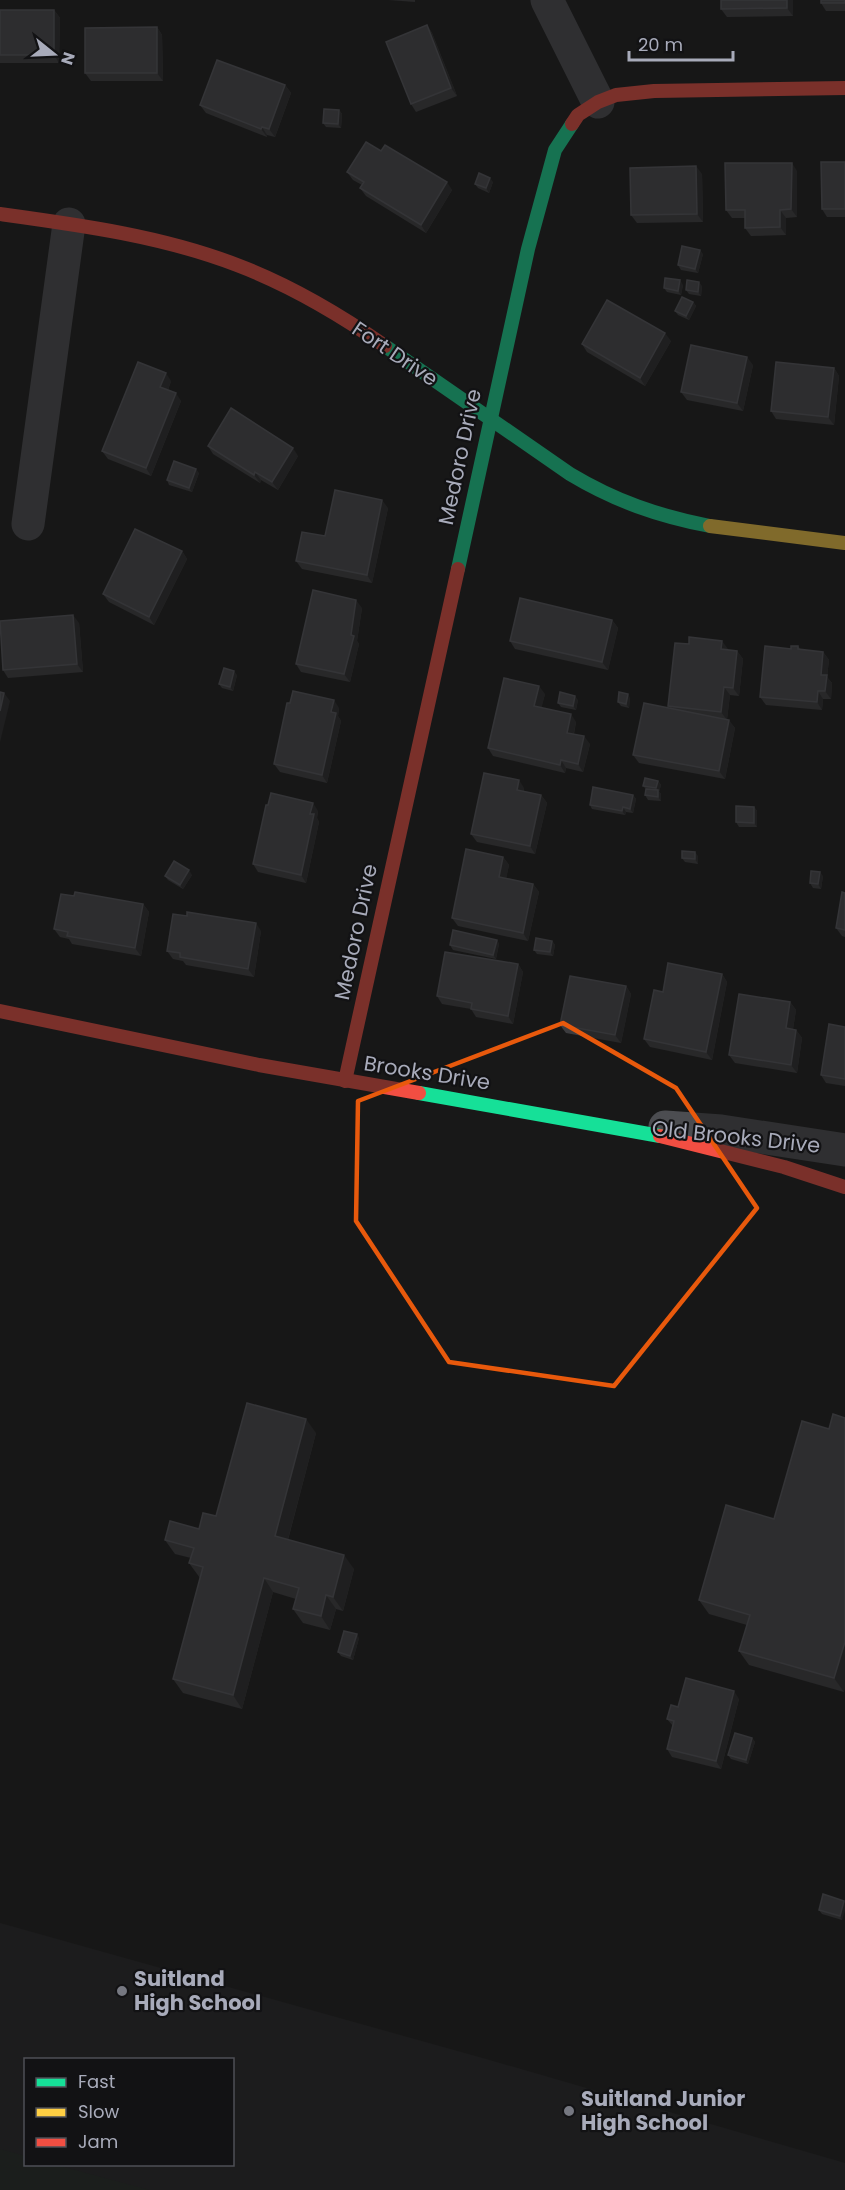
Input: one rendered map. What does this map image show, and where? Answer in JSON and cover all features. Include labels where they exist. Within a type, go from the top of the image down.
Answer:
[{"type":"street","points":[[547,0],[598,102]]},
{"type":"street","name":"Medoro Drive","points":[[345,1081],[528,249],[555,150],[578,116],[598,102],[616,95],[654,91],[845,88]]},
{"type":"street","name":"Fort Drive","points":[[0,214],[69,224],[180,246],[236,264],[277,282],[372,336],[490,420],[586,484],[631,506],[672,519],[845,543]]},
{"type":"street","points":[[28,524],[69,224]]},
{"type":"street","name":"Brooks Drive","points":[[0,1011],[345,1081],[626,1128],[705,1144],[845,1187]]},
{"type":"street","name":"Old Brooks Drive","points":[[626,1128],[667,1127],[721,1131],[845,1150]]},
{"type":"highlighted area","points":[[563,1023],[676,1088],[757,1208],[614,1386],[449,1362],[356,1221],[358,1101]]},
{"type":"shaded area","name":"Suitland High School","points":[[0,1923],[486,2059],[845,2163],[845,2190],[0,2190]]},
{"type":"shaded area","points":[[0,2149],[24,2156],[24,2166],[60,2166],[149,2190],[0,2190]]},
{"type":"building","points":[[721,0],[787,0],[787,8],[721,9]]},
{"type":"building","points":[[821,0],[845,0],[845,3],[821,3]]},
{"type":"building","points":[[0,10],[54,10],[54,55],[0,55]]},
{"type":"building","points":[[427,25],[451,88],[411,104],[386,42]]},
{"type":"building","points":[[157,27],[157,73],[85,73],[85,28]]},
{"type":"building","points":[[217,60],[285,85],[269,129],[262,127],[261,129],[200,105]]},
{"type":"building","points":[[324,109],[339,110],[338,124],[323,123]]},
{"type":"building","points":[[366,142],[381,151],[385,145],[447,182],[421,225],[360,188],[364,182],[347,172]]},
{"type":"building","points":[[821,162],[845,162],[845,209],[822,209]]},
{"type":"building","points":[[725,163],[792,163],[791,209],[780,210],[780,227],[745,228],[745,210],[726,210]]},
{"type":"building","points":[[696,166],[697,214],[631,215],[630,168]]},
{"type":"building","points":[[479,173],[490,178],[486,188],[475,184]]},
{"type":"building","points":[[682,246],[700,250],[695,269],[678,265]]},
{"type":"building","points":[[665,278],[680,280],[678,291],[664,288]]},
{"type":"building","points":[[687,280],[699,282],[698,292],[686,290]]},
{"type":"building","points":[[682,297],[693,302],[686,316],[675,311]]},
{"type":"building","points":[[607,300],[665,333],[640,378],[582,344]]},
{"type":"building","points":[[691,345],[747,357],[737,403],[681,392]]},
{"type":"building","points":[[138,362],[166,373],[160,387],[176,393],[146,468],[102,451]]},
{"type":"building","points":[[776,362],[834,368],[828,417],[771,411]]},
{"type":"building","points":[[231,408],[293,448],[272,482],[255,472],[254,475],[208,446]]},
{"type":"building","points":[[174,461],[196,469],[189,488],[167,480]]},
{"type":"building","points":[[335,490],[382,500],[367,575],[296,561],[302,532],[325,536]]},
{"type":"building","points":[[135,529],[182,551],[149,617],[103,594]]},
{"type":"building","points":[[313,590],[356,600],[351,635],[354,636],[344,674],[296,664]]},
{"type":"building","points":[[520,598],[612,620],[602,662],[510,641]]},
{"type":"building","points":[[73,615],[77,664],[3,670],[0,621]]},
{"type":"building","points":[[689,637],[722,641],[721,649],[737,651],[733,688],[724,687],[721,712],[668,706],[675,643],[689,644]]},
{"type":"building","points":[[765,646],[791,649],[791,646],[798,646],[798,649],[823,652],[821,675],[827,675],[825,691],[818,691],[817,702],[760,697]]},
{"type":"building","points":[[224,668],[234,671],[230,687],[219,684]]},
{"type":"building","points":[[504,678],[539,686],[534,706],[571,714],[567,733],[584,736],[578,764],[561,760],[560,765],[488,748]]},
{"type":"building","points":[[293,691],[334,700],[331,712],[336,713],[322,775],[274,764],[287,703],[290,703]]},
{"type":"building","points":[[0,692],[4,693],[0,711]]},
{"type":"building","points":[[560,692],[575,696],[573,706],[558,703]]},
{"type":"building","points":[[619,692],[628,694],[626,704],[618,702]]},
{"type":"building","points":[[644,703],[729,720],[719,771],[633,755]]},
{"type":"building","points":[[484,773],[519,780],[517,790],[541,795],[530,846],[471,834]]},
{"type":"building","points":[[645,778],[658,781],[656,788],[643,786]]},
{"type":"building","points":[[593,787],[633,795],[630,809],[623,807],[622,811],[590,805]]},
{"type":"building","points":[[646,789],[658,790],[658,797],[645,795]]},
{"type":"building","points":[[271,793],[313,803],[310,814],[314,814],[301,875],[253,864],[266,805],[268,805]]},
{"type":"building","points":[[736,806],[754,807],[754,823],[736,822]]},
{"type":"building","points":[[466,849],[503,857],[499,877],[533,884],[523,933],[452,918]]},
{"type":"building","points":[[682,851],[695,852],[695,859],[682,858]]},
{"type":"building","points":[[174,861],[189,870],[180,885],[165,876]]},
{"type":"building","points":[[811,871],[820,872],[818,884],[810,883]]},
{"type":"building","points":[[75,892],[143,904],[135,948],[67,936],[68,932],[54,929],[61,894],[74,896]]},
{"type":"building","points":[[842,892],[845,893],[845,930],[836,928]]},
{"type":"building","points":[[187,912],[256,923],[248,969],[180,957],[180,953],[167,951],[173,914],[187,916]]},
{"type":"building","points":[[453,930],[497,940],[493,955],[450,945]]},
{"type":"building","points":[[536,938],[552,941],[550,952],[534,950]]},
{"type":"building","points":[[445,952],[518,964],[508,1016],[471,1009],[472,1003],[437,996]]},
{"type":"building","points":[[668,963],[722,974],[706,1052],[644,1039],[654,990],[663,992]]},
{"type":"building","points":[[570,976],[626,986],[615,1035],[560,1025]]},
{"type":"building","points":[[739,994],[790,1002],[786,1028],[796,1030],[791,1065],[729,1055]]},
{"type":"building","points":[[829,1024],[845,1027],[845,1079],[821,1075]]},
{"type":"building","points":[[247,1403],[306,1419],[275,1536],[344,1555],[333,1597],[326,1595],[321,1616],[293,1609],[299,1588],[264,1578],[233,1695],[173,1679],[203,1567],[189,1563],[194,1548],[165,1540],[170,1521],[199,1529],[203,1513],[216,1516]]},
{"type":"building","points":[[833,1414],[845,1418],[845,1642],[834,1678],[739,1651],[750,1615],[699,1600],[726,1505],[774,1519],[802,1421],[829,1429]]},
{"type":"building","points":[[344,1631],[357,1634],[350,1656],[338,1652]]},
{"type":"building","points":[[686,1678],[734,1691],[716,1761],[667,1749],[674,1721],[667,1719],[671,1705],[678,1707]]},
{"type":"building","points":[[735,1733],[752,1738],[746,1760],[728,1755]]},
{"type":"building","points":[[823,1894],[844,1901],[840,1916],[819,1910]]},
{"type":"traffic: fast","points":[[458,569],[528,249],[555,150],[572,124]]},
{"type":"traffic: fast","points":[[385,346],[587,484],[637,506],[710,526]]},
{"type":"traffic: fast","points":[[419,1093],[660,1136]]},
{"type":"traffic: slow","points":[[710,526],[845,543]]},
{"type":"traffic: jam","points":[[572,124],[578,115],[598,102],[616,95],[654,91],[845,88]]},
{"type":"traffic: jam","points":[[0,214],[120,233],[209,255],[257,273],[295,291],[385,346]]},
{"type":"traffic: jam","points":[[345,1081],[458,569]]},
{"type":"traffic: jam","points":[[0,1011],[259,1065],[419,1093]]},
{"type":"traffic: jam","points":[[660,1136],[784,1167],[845,1187]]},
{"type":"place","name":"Suitland High School","points":[[122,1991]]},
{"type":"place","name":"Suitland Junior High School","points":[[569,2111]]}]
